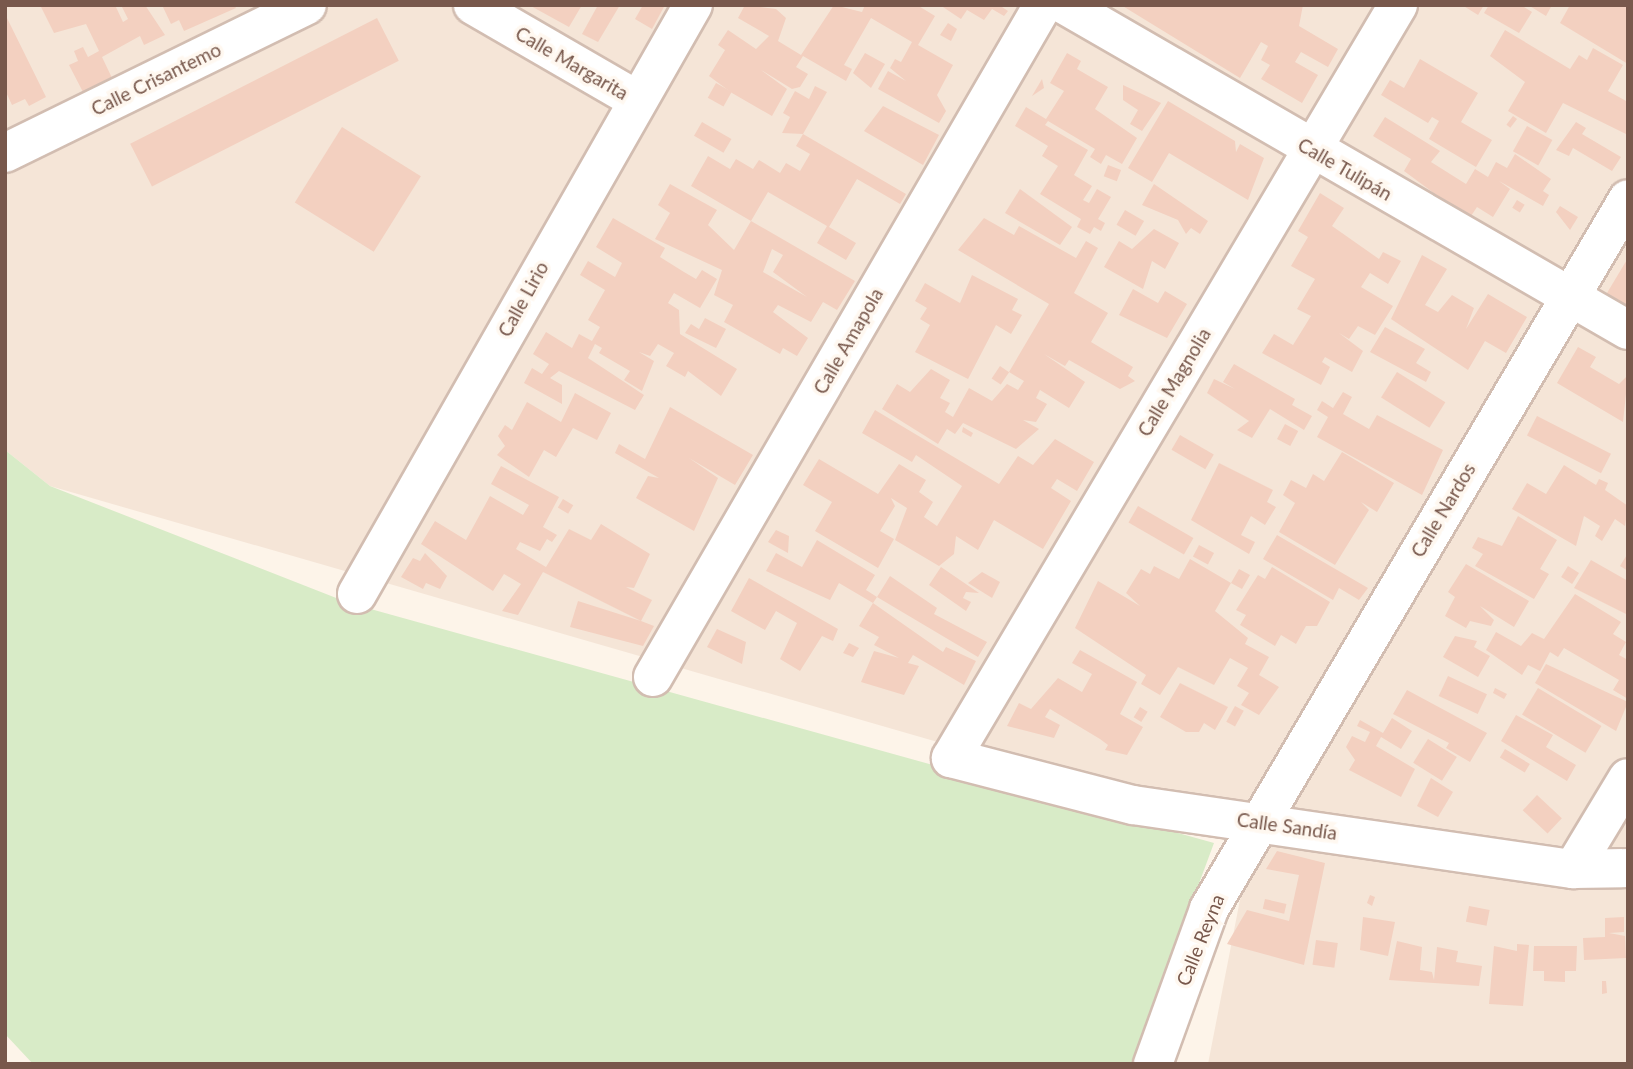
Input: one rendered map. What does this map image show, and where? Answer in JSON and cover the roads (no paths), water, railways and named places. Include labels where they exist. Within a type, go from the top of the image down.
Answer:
[{"type":"street","name":"Calle Crisantemo","points":[[5,153],[307,5]]},
{"type":"street","name":"Calle Margarita","points":[[473,5],[635,99]]},
{"type":"street","name":"Calle Lirio","points":[[357,594],[635,99],[693,5]]},
{"type":"street","name":"Calle Amapola","points":[[653,677],[1044,5]]},
{"type":"street","name":"Calle Tulipán","points":[[1065,5],[1311,150],[1628,330]]},
{"type":"street","name":"Calle Magnolia","points":[[951,758],[1398,5]]},
{"type":"street","name":"Calle Nardos","points":[[1258,821],[1628,199]]},
{"type":"street","name":"Calle Sandía","points":[[951,758],[1133,804],[1573,869],[1628,868]]},
{"type":"street","points":[[1573,869],[1628,778]]},
{"type":"street","name":"Calle Reyna","points":[[1153,1064],[1209,909],[1258,821]]}]
